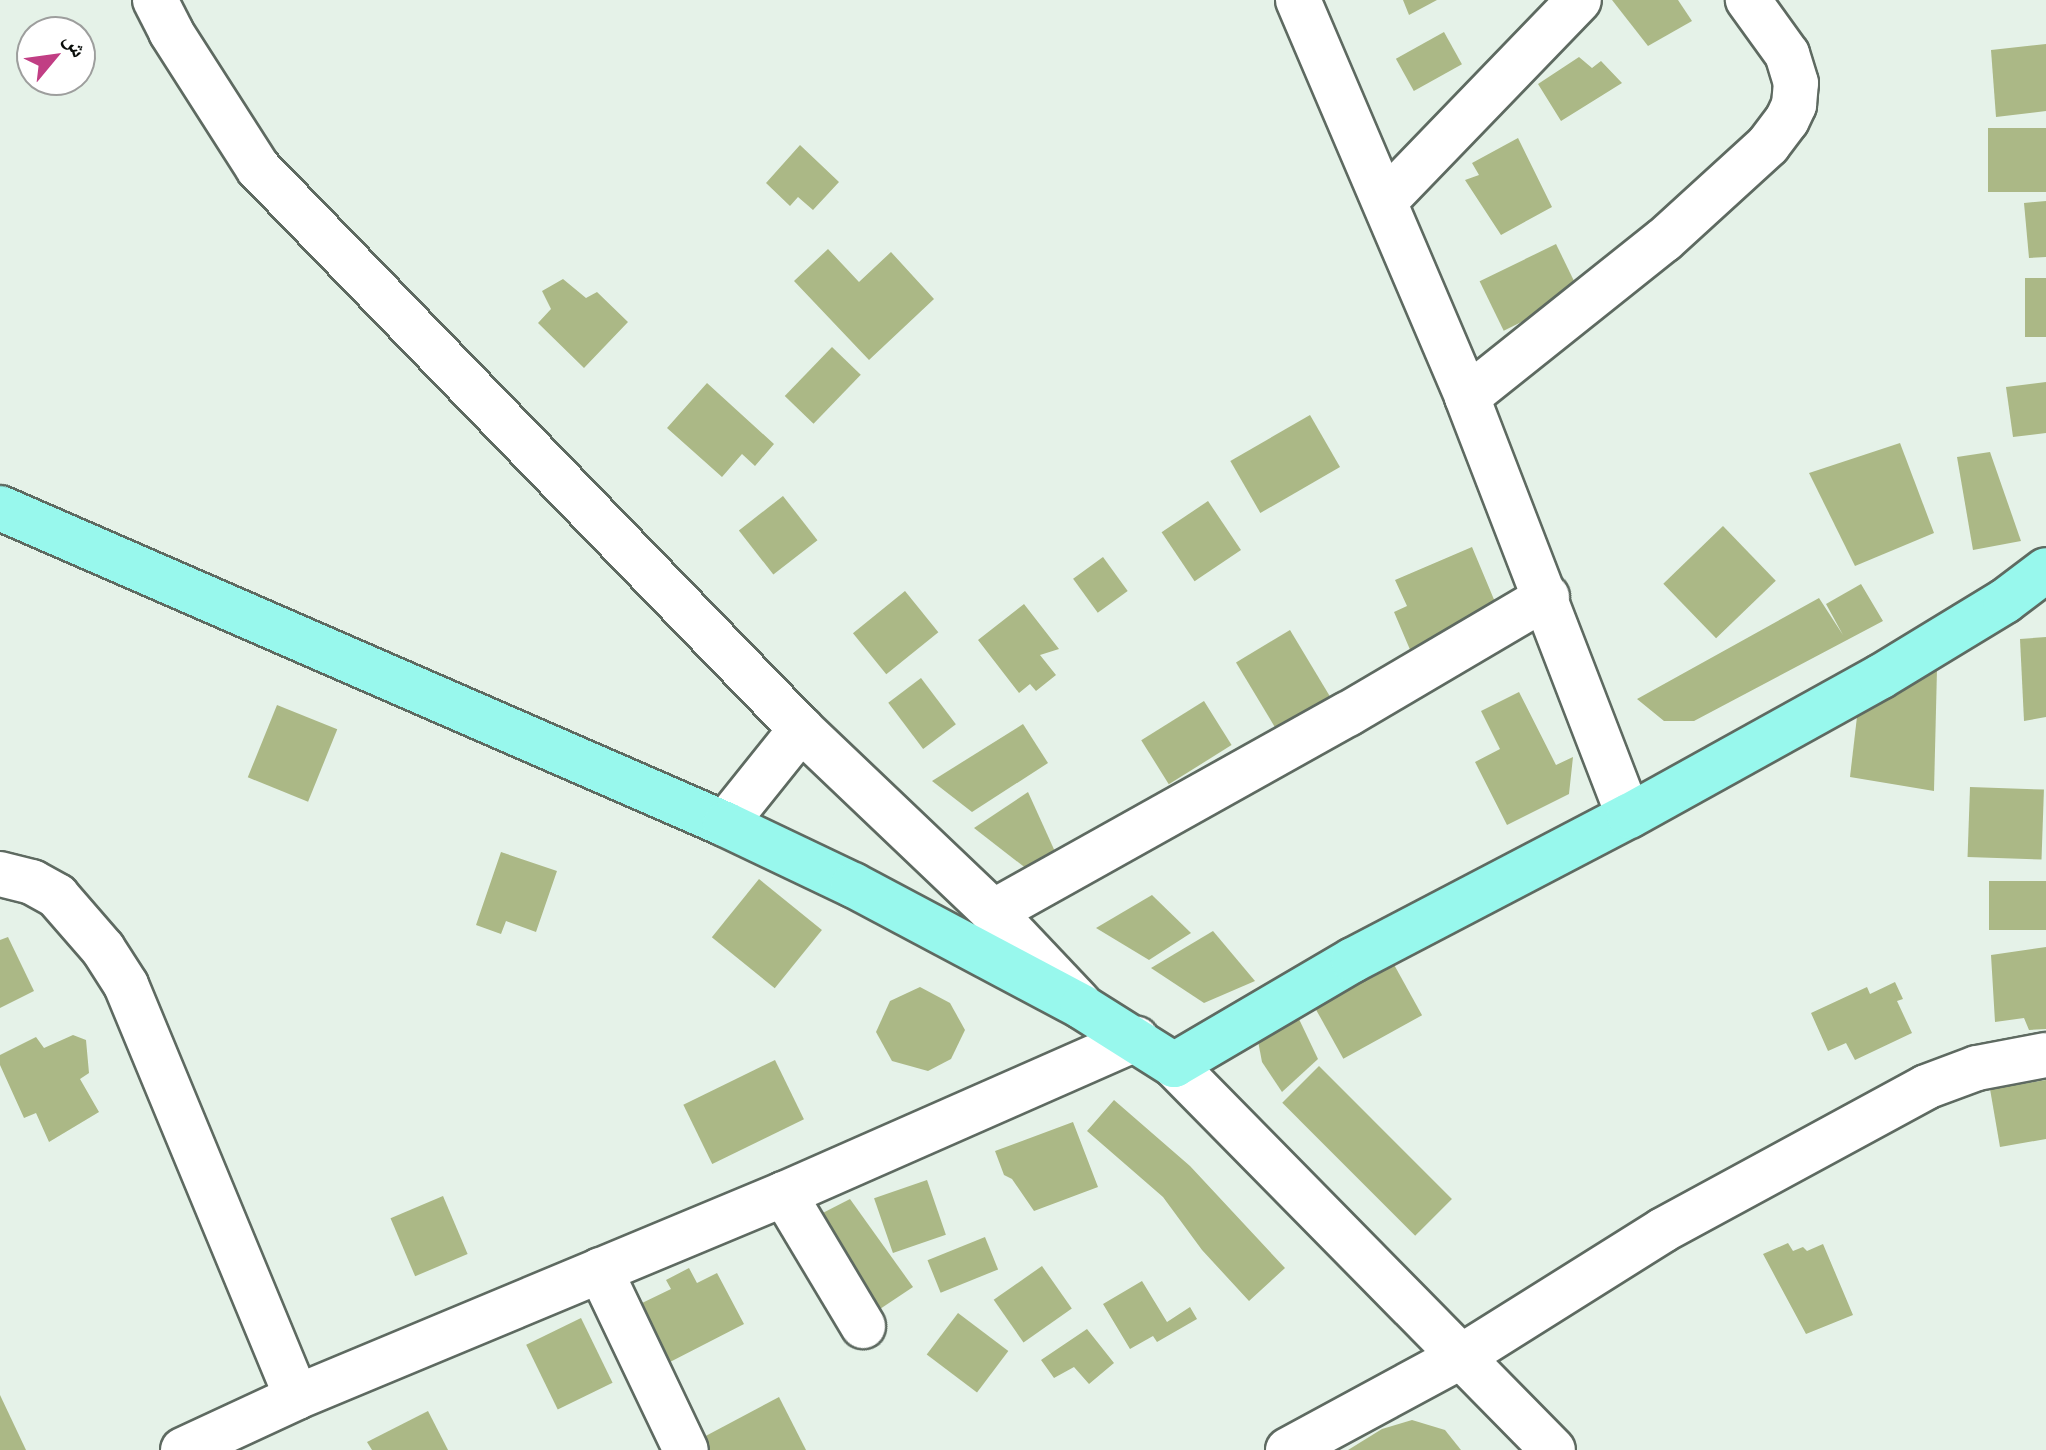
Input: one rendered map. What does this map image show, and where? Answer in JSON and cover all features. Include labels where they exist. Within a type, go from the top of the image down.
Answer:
[{"type":"main road","points":[[0,508],[725,824],[853,885],[1082,1007],[1174,1065],[1353,960],[1629,816],[1880,677],[2005,601],[2046,570]]},
{"type":"street","points":[[155,0],[171,32],[258,168],[801,729],[993,912],[1082,1007]]},
{"type":"street","points":[[1298,0],[1467,397],[1547,597],[1629,816]]},
{"type":"street","points":[[1385,201],[1579,0]]},
{"type":"street","points":[[1467,397],[1664,240],[1768,145],[1787,120],[1794,105],[1796,83],[1787,54],[1748,0]]},
{"type":"street","points":[[993,912],[1348,714],[1547,597]]},
{"type":"street","points":[[725,824],[801,729]]},
{"type":"street","points":[[0,874],[32,882],[57,896],[103,949],[126,985],[297,1397]]},
{"type":"street","points":[[183,1450],[297,1397],[784,1194],[1136,1039]]},
{"type":"street","points":[[1288,1450],[1464,1355],[1663,1230],[1913,1093],[1977,1068],[2046,1055]]},
{"type":"street","points":[[1174,1065],[1464,1355],[1553,1450]]},
{"type":"street","points":[[784,1194],[863,1326]]},
{"type":"street","points":[[600,1270],[686,1450]]},
{"type":"building","points":[[1403,0],[1437,0],[1409,15]]},
{"type":"building","points":[[1612,0],[1678,0],[1692,21],[1648,46]]},
{"type":"building","points":[[1444,32],[1462,64],[1414,91],[1396,59]]},
{"type":"building","points":[[2046,44],[2046,111],[1996,117],[1991,50]]},
{"type":"building","points":[[1579,57],[1592,68],[1601,61],[1622,83],[1561,121],[1538,84]]},
{"type":"building","points":[[1988,128],[2046,128],[2046,192],[1988,192]]},
{"type":"building","points":[[1518,138],[1552,207],[1501,235],[1465,180],[1479,175],[1472,163]]},
{"type":"building","points":[[800,145],[839,182],[813,210],[798,197],[790,206],[766,183]]},
{"type":"building","points":[[2046,201],[2046,257],[2029,258],[2024,203]]},
{"type":"building","points":[[1556,244],[1580,293],[1504,331],[1480,281]]},
{"type":"building","points":[[828,249],[859,282],[891,252],[934,299],[869,360],[794,281]]},
{"type":"building","points":[[2025,278],[2046,278],[2046,337],[2025,337]]},
{"type":"building","points":[[563,279],[586,298],[597,292],[628,322],[584,368],[538,323],[551,309],[542,291]]},
{"type":"building","points":[[832,347],[861,375],[814,424],[785,396]]},
{"type":"building","points":[[2046,382],[2046,433],[2013,437],[2006,387]]},
{"type":"building","points":[[707,383],[774,444],[755,466],[742,454],[722,477],[667,428]]},
{"type":"building","points":[[1310,415],[1340,467],[1260,513],[1230,461]]},
{"type":"building","points":[[1900,443],[1934,533],[1855,566],[1809,473]]},
{"type":"building","points":[[1990,452],[2021,541],[1973,550],[1957,457]]},
{"type":"building","points":[[783,496],[817,540],[773,575],[739,530]]},
{"type":"building","points":[[1208,501],[1241,550],[1195,581],[1162,532]]},
{"type":"building","points":[[1723,526],[1776,581],[1716,638],[1663,584]]},
{"type":"building","points":[[1472,547],[1503,621],[1414,659],[1394,612],[1407,606],[1395,580]]},
{"type":"building","points":[[1103,557],[1128,591],[1098,613],[1073,579]]},
{"type":"building","points":[[1861,584],[1883,621],[1694,721],[1664,721],[1637,699],[1819,598],[1843,635],[1826,604]]},
{"type":"building","points":[[905,591],[938,632],[886,674],[853,633]]},
{"type":"building","points":[[1024,604],[1059,649],[1040,655],[1056,675],[1036,691],[1030,684],[1019,693],[978,640]]},
{"type":"building","points":[[1290,630],[1331,699],[1277,731],[1236,662]]},
{"type":"building","points":[[2046,637],[2046,717],[2024,721],[2020,639]]},
{"type":"building","points":[[1937,669],[1934,791],[1850,777],[1858,708]]},
{"type":"building","points":[[921,678],[956,724],[923,749],[888,703]]},
{"type":"building","points":[[1519,692],[1556,765],[1573,757],[1569,794],[1507,825],[1475,762],[1500,749],[1481,711]]},
{"type":"building","points":[[1204,701],[1232,745],[1169,784],[1141,740]]},
{"type":"building","points":[[277,705],[337,729],[308,802],[248,777]]},
{"type":"building","points":[[1023,724],[1048,763],[972,812],[932,781]]},
{"type":"building","points":[[1970,787],[2044,790],[2042,860],[1968,857]]},
{"type":"building","points":[[1028,792],[1057,856],[1032,873],[974,828]]},
{"type":"building","points":[[501,852],[557,871],[536,932],[506,921],[501,934],[476,925]]},
{"type":"building","points":[[759,879],[822,930],[775,988],[712,937]]},
{"type":"building","points":[[1989,881],[2046,881],[2046,930],[1989,930]]},
{"type":"building","points":[[1152,895],[1191,933],[1149,960],[1096,928]]},
{"type":"building","points":[[1213,931],[1255,981],[1204,1003],[1151,968]]},
{"type":"building","points":[[8,937],[34,991],[0,1008],[0,940]]},
{"type":"building","points":[[2046,947],[2046,1029],[2029,1030],[2024,1018],[1995,1022],[1991,955]]},
{"type":"building","points":[[1392,961],[1422,1015],[1343,1059],[1313,1005]]},
{"type":"building","points":[[1895,982],[1903,999],[1897,1001],[1912,1033],[1855,1060],[1846,1043],[1828,1051],[1811,1013],[1867,987],[1870,994]]},
{"type":"building","points":[[920,987],[950,1003],[965,1030],[951,1059],[928,1071],[892,1061],[876,1032],[890,1001]]},
{"type":"building","points":[[1298,1017],[1318,1059],[1282,1092],[1262,1062],[1258,1041]]},
{"type":"building","points":[[73,1035],[86,1040],[89,1073],[80,1079],[99,1112],[49,1142],[36,1113],[24,1118],[0,1065],[0,1055],[36,1037],[44,1048]]},
{"type":"building","points":[[775,1060],[804,1119],[712,1164],[683,1105]]},
{"type":"building","points":[[1319,1066],[1452,1199],[1415,1236],[1282,1103]]},
{"type":"building","points":[[2046,1080],[2046,1139],[2000,1147],[1990,1089]]},
{"type":"building","points":[[1114,1100],[1190,1166],[1285,1268],[1249,1301],[1202,1250],[1163,1197],[1087,1131]]},
{"type":"building","points":[[1073,1122],[1098,1187],[1034,1211],[1012,1179],[1004,1175],[995,1151]]},
{"type":"building","points":[[927,1180],[946,1235],[893,1253],[874,1198]]},
{"type":"building","points":[[443,1196],[468,1254],[415,1276],[391,1218]]},
{"type":"building","points":[[850,1199],[913,1287],[871,1315],[811,1219]]},
{"type":"building","points":[[985,1237],[998,1269],[941,1293],[928,1260]]},
{"type":"building","points":[[1788,1243],[1793,1251],[1803,1247],[1807,1251],[1823,1244],[1853,1315],[1806,1334],[1763,1254]]},
{"type":"building","points":[[1042,1266],[1072,1309],[1023,1342],[994,1300]]},
{"type":"building","points":[[689,1268],[697,1283],[717,1273],[744,1324],[670,1362],[640,1304],[671,1289],[666,1280]]},
{"type":"building","points":[[1142,1281],[1167,1322],[1190,1307],[1197,1319],[1157,1342],[1153,1336],[1130,1349],[1103,1304]]},
{"type":"building","points":[[958,1313],[1008,1351],[977,1392],[927,1355]]},
{"type":"building","points":[[581,1318],[613,1383],[558,1409],[526,1345]]},
{"type":"building","points":[[1087,1329],[1114,1363],[1089,1384],[1074,1367],[1054,1378],[1041,1360]]},
{"type":"building","points":[[0,1395],[26,1450],[0,1450]]},
{"type":"building","points":[[779,1397],[806,1450],[706,1450],[700,1439]]},
{"type":"building","points":[[428,1411],[448,1450],[372,1450],[367,1442]]},
{"type":"building","points":[[1412,1420],[1445,1430],[1461,1450],[1348,1450],[1382,1429]]}]
